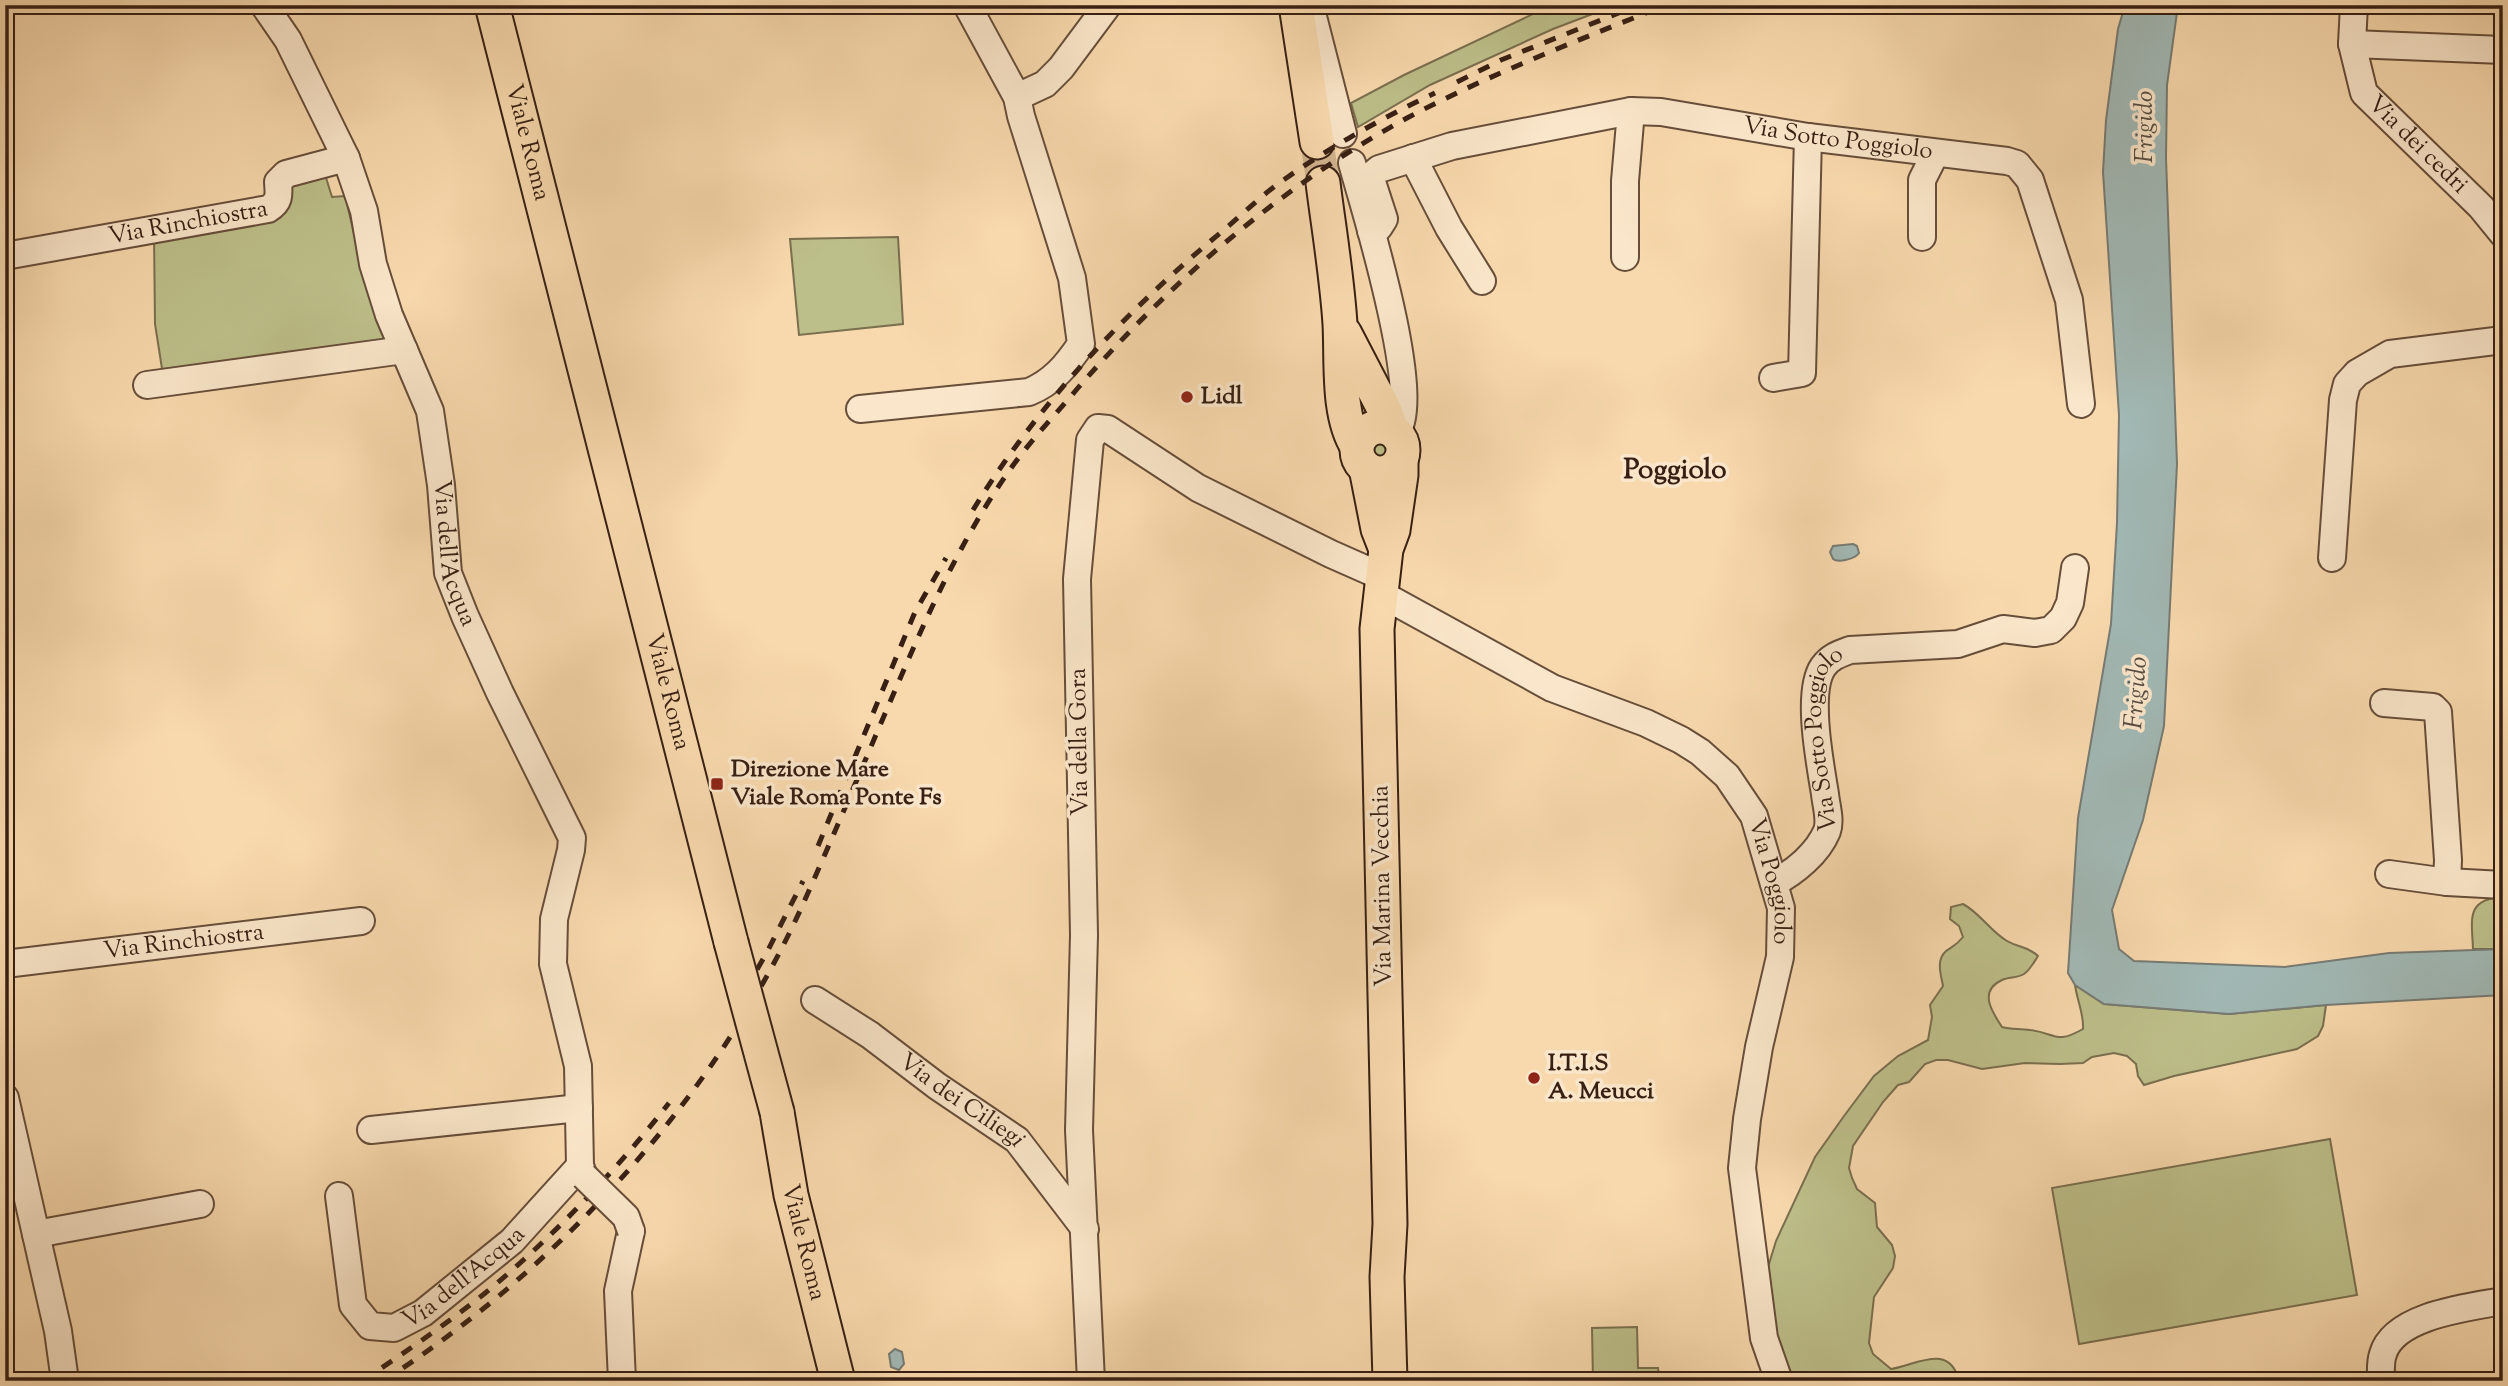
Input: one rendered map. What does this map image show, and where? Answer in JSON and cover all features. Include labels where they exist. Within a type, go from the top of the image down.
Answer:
[{"type":"main road","name":"Viale Roma","points":[[492,5],[776,1112],[791,1195],[838,1381]]},
{"type":"main road","points":[[1296,5],[1330,138]]},
{"type":"main road","name":"Via Marina Vecchia","points":[[1323,183],[1340,324],[1356,387],[1349,427],[1361,457],[1378,529],[1383,573]]},
{"type":"main road","name":"Via Marina Vecchia","points":[[1356,387],[1388,418],[1396,441],[1397,508],[1383,573],[1377,643],[1390,1224],[1387,1278],[1390,1381]]},
{"type":"main road","points":[[1361,457],[1359,440],[1368,430],[1381,426],[1396,441]]},
{"type":"main road","name":"Via Marina Vecchia","points":[[1390,1224],[1396,1277],[1399,1381]]},
{"type":"street","name":"Via dell'Acqua","points":[[264,5],[288,40],[346,158],[364,211],[373,264],[389,315],[429,411],[441,485],[448,573],[500,693],[572,838],[572,850],[554,919],[554,964],[578,1066],[582,1171],[512,1241],[424,1313],[394,1328],[370,1326],[353,1305],[339,1196]]},
{"type":"street","points":[[860,409],[1030,392],[1047,384],[1069,363],[1081,344],[1072,278],[1017,97],[967,5]]},
{"type":"street","points":[[1017,97],[1045,84],[1061,68],[1108,5]]},
{"type":"street","points":[[1310,5],[1330,138]]},
{"type":"street","name":"Via dei cedri","points":[[2354,5],[2352,44],[2364,93],[2481,207],[2503,233]]},
{"type":"street","points":[[2352,44],[2503,50]]},
{"type":"street","points":[[1625,257],[1625,181],[1631,111]]},
{"type":"street","name":"Via Sotto Poggiolo","points":[[1371,231],[1379,227],[1384,219],[1372,182],[1373,174],[1379,169],[1497,136],[1631,111],[1661,112],[1808,137],[2017,164],[2030,180],[2040,204],[2069,300],[2081,404]]},
{"type":"street","points":[[1773,378],[1802,373],[1808,137]]},
{"type":"street","points":[[1922,237],[1922,180],[1935,154]]},
{"type":"street","name":"Via Rinchiostra","points":[[5,256],[268,209],[276,205],[279,198],[278,182],[286,174],[346,158]]},
{"type":"street","points":[[1413,158],[1449,228],[1482,281]]},
{"type":"street","name":"Via Sotto Poggiolo","points":[[1352,163],[1395,333],[1403,385],[1403,417],[1396,441]]},
{"type":"street","points":[[1356,387],[1386,361],[1394,345],[1395,333]]},
{"type":"street","points":[[2332,558],[2343,400],[2347,384],[2357,373],[2390,354],[2503,340]]},
{"type":"street","points":[[147,385],[404,349]]},
{"type":"street","name":"Via della Gora","points":[[1091,1381],[1079,1130],[1084,935],[1077,579],[1090,440],[1098,428],[1108,429],[1198,488],[1331,554],[1383,573]]},
{"type":"street","name":"Via Sotto Poggiolo","points":[[1774,883],[1803,862],[1821,842],[1828,829],[1815,694],[1822,668],[1834,656],[1850,650],[1958,644],[2003,629],[2035,634],[2051,630],[2063,618],[2070,603],[2075,568]]},
{"type":"street","name":"Via Poggiolo","points":[[1383,573],[1552,688],[1646,723],[1700,752],[1736,787],[1754,816],[1781,908],[1780,957],[1759,1047],[1742,1168],[1764,1338],[1779,1381]]},
{"type":"street","points":[[2384,704],[2433,707],[2438,712],[2448,860],[2447,882]]},
{"type":"street","points":[[2389,874],[2503,886]]},
{"type":"street","name":"Via Rinchiostra","points":[[5,964],[361,920]]},
{"type":"street","name":"Via dei Ciliegi","points":[[816,1000],[870,1035],[937,1086],[1017,1140],[1085,1229]]},
{"type":"street","points":[[5,1098],[58,1331],[65,1381]]},
{"type":"street","points":[[372,1130],[579,1108]]},
{"type":"street","points":[[582,1171],[626,1217],[631,1231],[618,1291],[622,1381]]},
{"type":"street","points":[[36,1234],[200,1204]]},
{"type":"street","points":[[2381,1381],[2383,1352],[2396,1334],[2421,1320],[2442,1313],[2503,1301]]},
{"type":"green space","points":[[1552,5],[1616,5],[1553,29],[1430,85],[1358,127],[1351,103]]},
{"type":"green space","points":[[323,168],[332,197],[345,196],[386,344],[163,375],[155,324],[154,233],[284,208],[283,183]]},
{"type":"green space","points":[[898,237],[903,324],[799,335],[790,239]]},
{"type":"green space","points":[[1380,439],[1393,447],[1388,462],[1380,464],[1368,449],[1373,442]]},
{"type":"green space","points":[[2503,897],[2503,949],[2473,949],[2473,913],[2482,902]]},
{"type":"green space","points":[[1963,904],[2001,937],[2038,956],[2024,974],[2002,980],[1990,990],[1989,1002],[2002,1027],[2039,1031],[2056,1037],[2074,1034],[2083,1029],[2075,985],[2104,1004],[2229,1014],[2326,1005],[2323,1026],[2318,1036],[2297,1049],[2144,1085],[2138,1076],[2136,1064],[2127,1056],[2114,1053],[2092,1057],[2083,1063],[2025,1063],[1982,1069],[1948,1060],[1925,1064],[1909,1082],[1898,1085],[1883,1102],[1853,1146],[1849,1168],[1857,1189],[1875,1203],[1877,1227],[1892,1245],[1895,1256],[1893,1268],[1874,1297],[1869,1343],[1873,1354],[1891,1369],[1940,1359],[1955,1369],[1959,1381],[1787,1381],[1772,1346],[1765,1277],[1776,1241],[1815,1157],[1874,1076],[1898,1056],[1928,1040],[1932,1017],[1930,1005],[1943,986],[1940,968],[1942,956],[1963,937],[1959,926],[1950,919],[1951,907]]},
{"type":"green space","points":[[2330,1139],[2357,1295],[2079,1344],[2052,1188]]},
{"type":"green space","points":[[1637,1327],[1638,1368],[1658,1368],[1659,1375],[1752,1374],[1752,1381],[1593,1381],[1592,1328]]},
{"type":"green space","points":[[2087,1376],[2111,1381],[2043,1381],[2050,1377]]},
{"type":"water","name":"Frigido","points":[[2125,5],[2178,5],[2167,85],[2166,158],[2177,464],[2164,726],[2143,820],[2112,910],[2119,949],[2134,961],[2285,967],[2389,953],[2503,949],[2503,995],[2326,1005],[2229,1014],[2104,1004],[2075,985],[2068,973],[2078,818],[2111,624],[2117,523],[2119,415],[2103,172],[2106,120],[2118,29]]},
{"type":"water","points":[[1833,546],[1857,546],[1857,555],[1850,559],[1833,559],[1830,552]]},
{"type":"water","points":[[895,1349],[902,1352],[904,1364],[899,1370],[891,1367],[889,1354]]},
{"type":"tunnel","points":[[1317,142],[1323,183]]},
{"type":"railway","points":[[383,1381],[448,1336],[511,1286],[571,1231],[627,1172],[679,1110],[726,1044],[767,975],[803,904],[921,630],[963,545],[1021,454],[1113,349],[1189,274],[1230,239],[1315,174],[1360,145],[1470,87],[1666,5]]},
{"type":"railway","points":[[1457,82],[1501,60],[1621,12]]},
{"type":"railway","points":[[973,510],[999,470],[1056,395],[1087,359],[1154,291],[1267,192],[1300,168],[1435,93]]},
{"type":"railway","points":[[818,846],[915,612],[946,558]]},
{"type":"railway","points":[[733,1011],[803,881]]},
{"type":"railway","points":[[362,1381],[424,1339],[509,1273],[605,1179],[669,1103]]},
{"type":"place","name":"Lidl","points":[[1187,397]]},
{"type":"place","name":"Direzione Mare Viale Roma Ponte Fs","points":[[717,784]]},
{"type":"place","name":"I.T.I.S A. Meucci","points":[[1534,1078]]},
{"type":"district","name":"Poggiolo","points":[[1675,471]]}]
